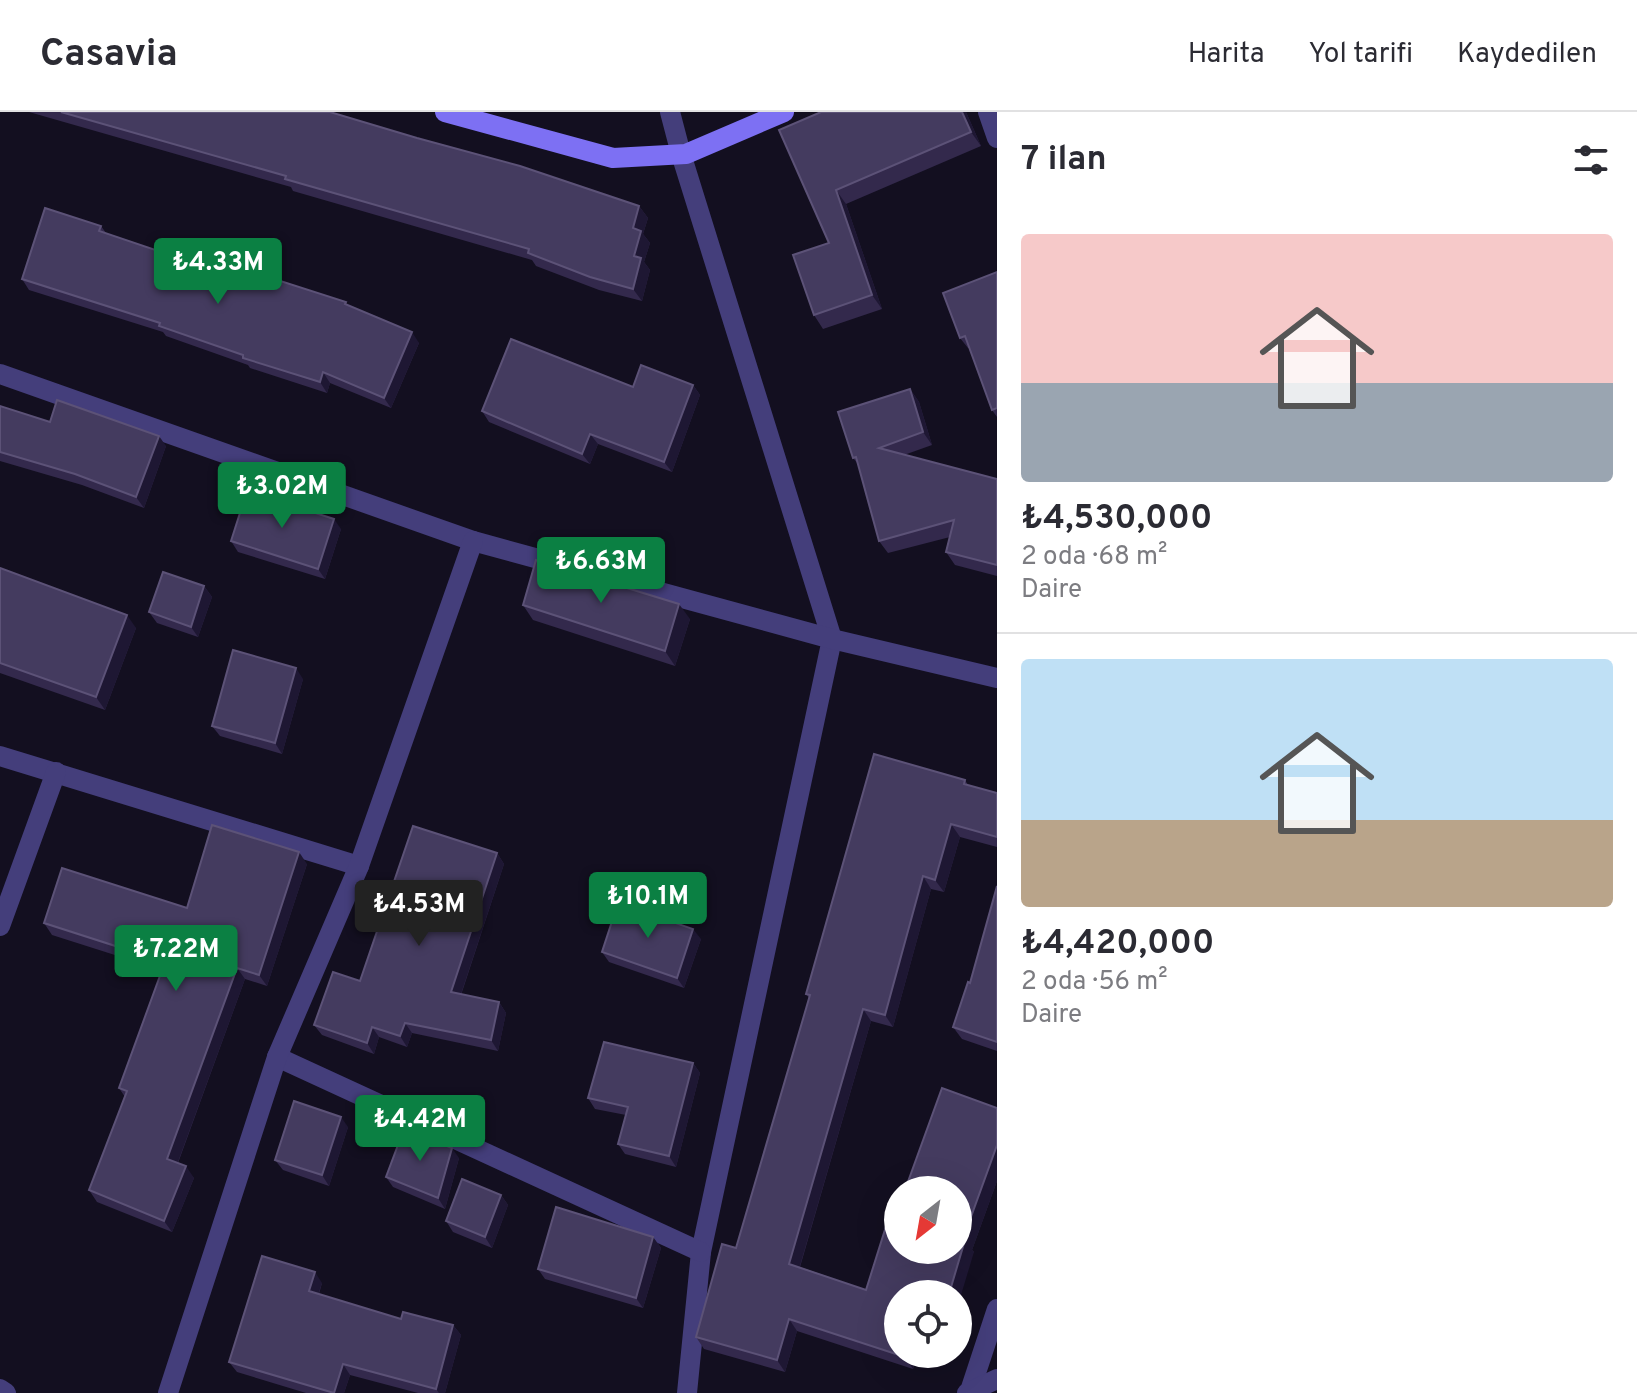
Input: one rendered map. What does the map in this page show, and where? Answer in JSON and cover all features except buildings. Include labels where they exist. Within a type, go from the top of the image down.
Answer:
[{"type":"street","points":[[445,112],[613,158],[681,154],[784,112]]},
{"type":"street","points":[[670,112],[832,639],[701,1252],[687,1393]]},
{"type":"street","points":[[988,112],[997,138]]},
{"type":"street","points":[[0,374],[473,541],[832,639],[997,678]]},
{"type":"street","points":[[168,1393],[277,1057],[359,866],[473,541]]},
{"type":"street","points":[[0,756],[359,866]]},
{"type":"street","points":[[0,926],[56,772]]},
{"type":"street","points":[[277,1057],[701,1252]]},
{"type":"street","points":[[968,1392],[997,1309]]},
{"type":"street","points":[[968,1392],[997,1379]]},
{"type":"street","points":[[0,1389],[6,1393]]}]
